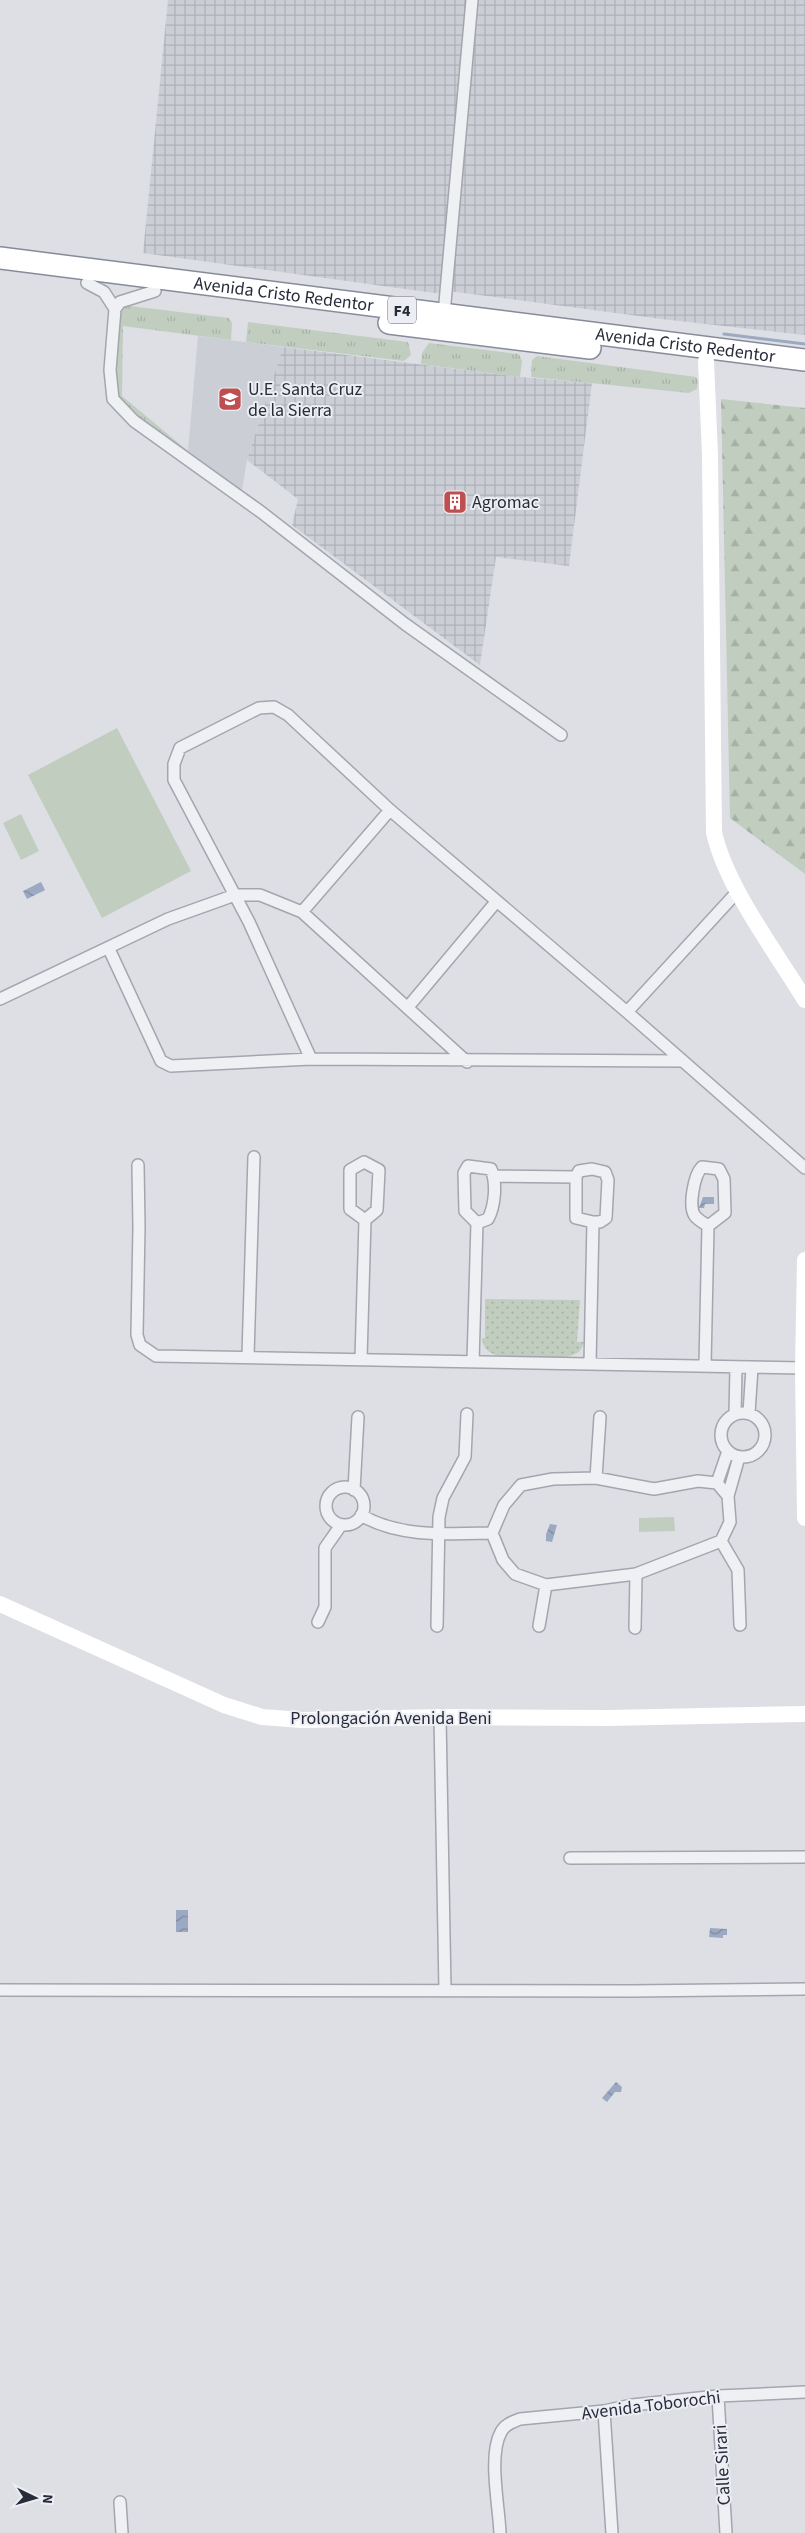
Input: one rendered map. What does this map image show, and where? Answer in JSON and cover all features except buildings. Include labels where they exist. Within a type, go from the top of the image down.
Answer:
[{"type":"highway","name":"Avenida Cristo Redentor","points":[[0,258],[805,360]]},
{"type":"highway","name":"Avenida Cristo Redentor","points":[[0,272],[529,341],[805,373]]},
{"type":"street","points":[[444,314],[472,0]]},
{"type":"street","points":[[87,282],[104,292],[115,309]]},
{"type":"street","points":[[155,292],[120,302],[115,309],[111,386],[113,400],[134,421],[261,512],[405,624],[561,735]]},
{"type":"street","points":[[706,361],[710,455],[714,832],[718,852],[738,891],[805,1000]]},
{"type":"street","points":[[311,1059],[283,994],[235,895],[174,780],[174,764],[180,748],[258,708],[274,707],[288,715],[390,810],[627,1012],[805,1168]]},
{"type":"street","points":[[302,912],[390,810]]},
{"type":"street","points":[[627,1012],[738,891]]},
{"type":"street","points":[[0,1000],[168,919],[235,895],[260,895],[302,912],[468,1062]]},
{"type":"street","points":[[408,1007],[496,902]]},
{"type":"street","points":[[108,949],[161,1061],[171,1066],[311,1059],[468,1062],[681,1061]]},
{"type":"street","points":[[248,1356],[254,1157]]},
{"type":"street","points":[[361,1359],[365,1220],[377,1210],[379,1170],[364,1162],[350,1170],[350,1209],[365,1220]]},
{"type":"street","points":[[138,1165],[139,1227],[136,1335],[140,1345],[156,1356],[248,1356],[803,1368]]},
{"type":"street","points":[[473,1362],[478,1223],[465,1211],[464,1173],[468,1166],[491,1169],[494,1176],[494,1209],[488,1219],[478,1223]]},
{"type":"street","points":[[702,1167],[719,1169],[724,1179],[725,1213],[708,1226],[694,1215],[693,1209],[694,1180],[696,1173],[702,1167]]},
{"type":"street","points":[[592,1169],[605,1172],[608,1180],[606,1218],[600,1222],[592,1222],[576,1218],[576,1177],[579,1171],[592,1169]]},
{"type":"street","points":[[494,1176],[576,1177]]},
{"type":"street","points":[[590,1364],[592,1222]]},
{"type":"street","points":[[705,1365],[708,1226]]},
{"type":"street","points":[[805,1260],[803,1368],[805,1518]]},
{"type":"street","points":[[735,1414],[736,1368]]},
{"type":"street","points":[[749,1413],[752,1368]]},
{"type":"street","points":[[749,1413],[762,1422],[766,1436],[760,1450],[747,1457],[739,1457],[728,1451],[721,1438],[721,1430],[724,1423],[735,1414],[749,1413]]},
{"type":"street","points":[[437,1626],[439,1517],[443,1498],[465,1457],[467,1414]]},
{"type":"street","points":[[354,1490],[341,1488],[330,1494],[327,1500],[327,1513],[330,1519],[341,1525],[353,1524],[362,1515],[363,1504],[354,1490],[358,1417]]},
{"type":"street","points":[[596,1478],[600,1417]]},
{"type":"street","points":[[717,1482],[728,1451]]},
{"type":"street","points":[[728,1496],[717,1482],[698,1480],[654,1489],[596,1478],[553,1479],[521,1485],[504,1505],[492,1533],[503,1560],[516,1574],[546,1585],[636,1574],[721,1541],[730,1522],[728,1496],[739,1457]]},
{"type":"street","points":[[362,1515],[371,1521],[403,1530],[438,1534],[492,1533]]},
{"type":"street","points":[[318,1622],[325,1607],[325,1548],[341,1525]]},
{"type":"street","points":[[721,1541],[738,1570],[741,1595],[740,1625]]},
{"type":"street","points":[[635,1628],[636,1574]]},
{"type":"street","points":[[539,1626],[546,1585]]},
{"type":"street","name":"Prolongación Avenida Beni","points":[[0,1604],[224,1705],[262,1716],[302,1720],[440,1717],[607,1718],[805,1714]]},
{"type":"street","points":[[440,1717],[445,1990]]},
{"type":"street","points":[[570,1858],[805,1856]]},
{"type":"street","points":[[0,1990],[805,1988]]},
{"type":"street","name":"Avenida Toborochi","points":[[500,2533],[495,2450],[501,2431],[508,2424],[520,2419],[604,2411],[632,2405],[718,2396],[805,2392]]},
{"type":"street","name":"Calle Sirari","points":[[718,2396],[726,2533]]},
{"type":"street","points":[[604,2411],[612,2533]]},
{"type":"street","points":[[120,2502],[122,2533]]},
{"type":"shaded area","points":[[168,0],[805,0],[805,335],[661,319],[456,292],[434,293],[143,253]]},
{"type":"shaded area","name":"U.E. Santa Cruz de la Sierra","points":[[198,336],[283,347],[247,460],[242,490],[188,451]]},
{"type":"shaded area","points":[[283,347],[520,377],[592,383],[569,566],[496,557],[480,665],[292,525],[298,499],[247,460]]},
{"type":"green space","points":[[130,306],[229,318],[232,323],[231,340],[123,326],[122,396],[188,451],[187,456],[131,414],[119,400],[114,380],[115,345],[119,312],[123,308]]},
{"type":"green space","points":[[248,322],[408,342],[411,355],[404,361],[246,342]]},
{"type":"green space","points":[[429,343],[519,354],[522,361],[520,377],[421,364],[422,353]]},
{"type":"green space","points":[[537,356],[696,377],[698,381],[697,389],[689,393],[531,377],[532,360]]},
{"type":"green space","points":[[721,399],[805,408],[805,874],[730,818]]},
{"type":"green space","points":[[117,728],[191,871],[102,918],[28,775]]},
{"type":"green space","points":[[21,814],[39,851],[21,860],[3,823]]},
{"type":"green space","points":[[485,1299],[580,1300],[577,1342],[584,1342],[582,1348],[575,1354],[560,1357],[498,1356],[491,1353],[485,1347],[482,1338],[485,1338]]},
{"type":"green space","points":[[674,1517],[675,1531],[639,1532],[639,1518]]},
{"type":"water","points":[[41,882],[45,890],[27,899],[23,891]]},
{"type":"water","points":[[703,1197],[714,1197],[714,1204],[705,1204],[704,1208],[699,1208]]},
{"type":"water","points":[[550,1524],[557,1525],[552,1542],[546,1541],[546,1534]]},
{"type":"water","points":[[176,1910],[188,1910],[188,1932],[176,1932]]},
{"type":"water","points":[[710,1928],[727,1929],[727,1935],[723,1935],[723,1938],[709,1937]]},
{"type":"water","points":[[616,2082],[622,2087],[621,2092],[615,2092],[607,2102],[602,2098]]},
{"type":"waterway","points":[[724,334],[805,344]]},
{"type":"place","name":"U.E. Santa Cruz de la Sierra","points":[[230,399]]},
{"type":"place","name":"Agromac","points":[[455,502]]}]
